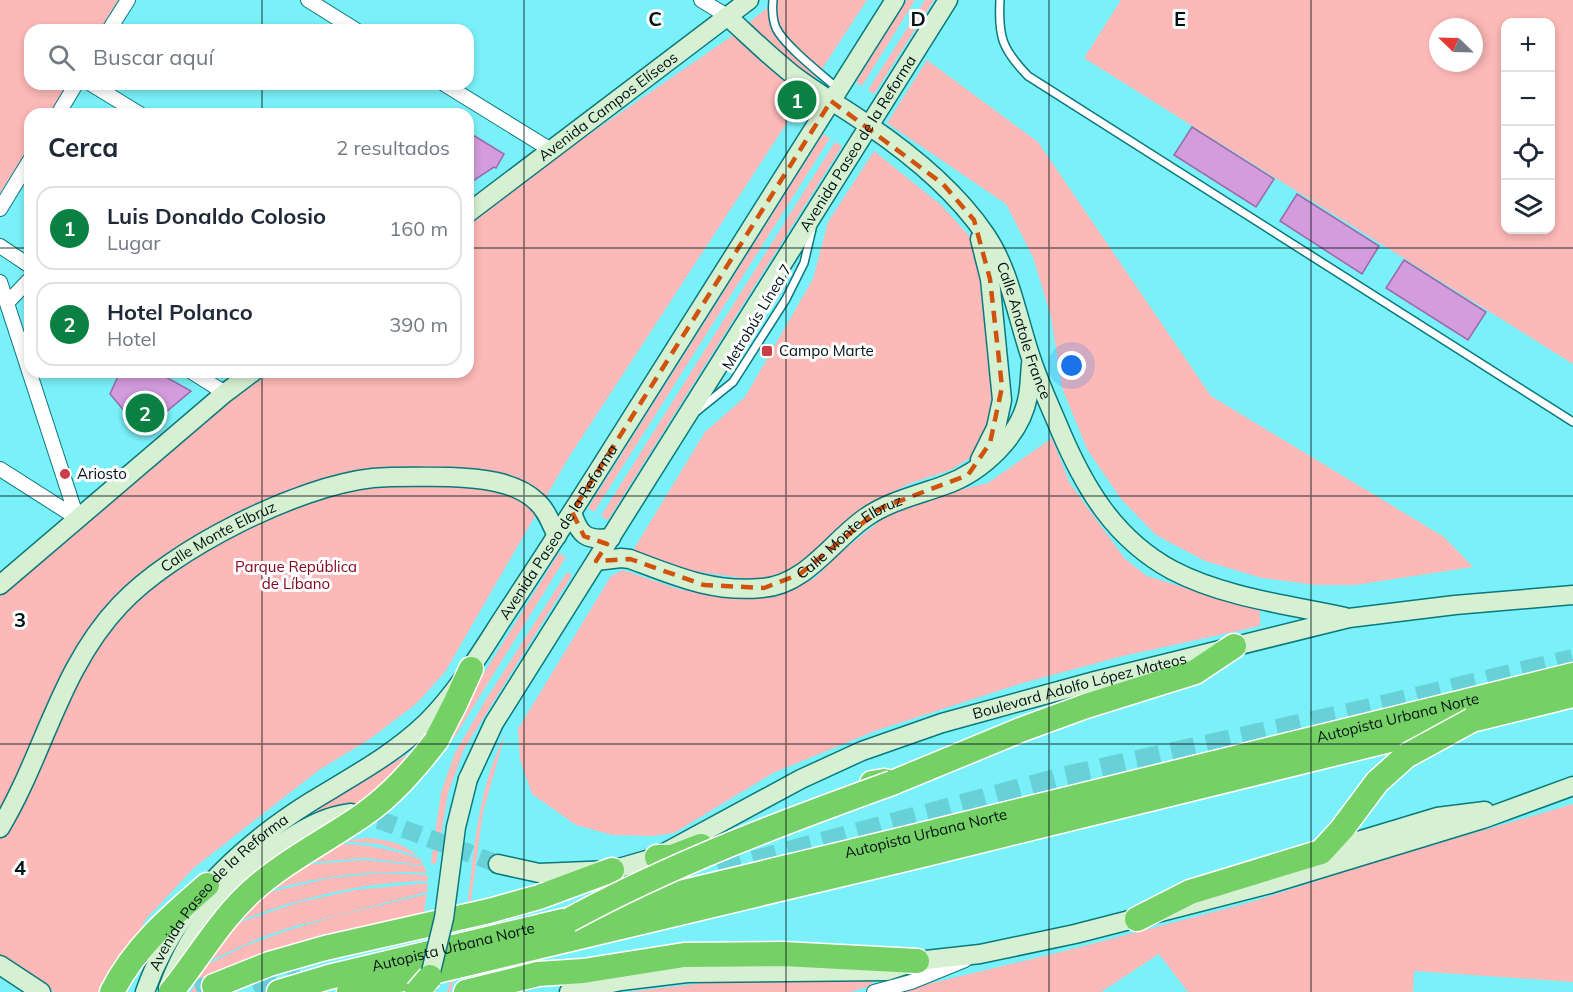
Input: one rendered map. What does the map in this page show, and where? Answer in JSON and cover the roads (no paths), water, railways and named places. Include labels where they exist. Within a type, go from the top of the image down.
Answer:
[{"type":"highway","points":[[569,920],[650,878],[773,825],[892,783],[1023,729],[1150,685],[1195,672],[1234,646]]},
{"type":"highway","points":[[171,992],[191,968],[218,926],[254,888],[297,856],[364,815],[409,775],[436,741],[471,669]]},
{"type":"highway","name":"Autopista Urbana Norte","points":[[279,992],[329,977],[1573,675]]},
{"type":"highway","name":"Autopista Urbana Norte","points":[[349,992],[1573,695]]},
{"type":"highway","points":[[1137,918],[1190,892],[1321,852],[1391,768],[1406,756],[1472,720]]},
{"type":"highway","points":[[657,857],[665,858],[681,854],[862,784],[878,781],[892,783]]},
{"type":"highway","points":[[773,825],[808,803]]},
{"type":"highway","points":[[214,986],[269,964],[325,948],[489,911],[539,897],[612,870]]},
{"type":"highway","points":[[112,992],[141,948],[157,929],[216,889]]},
{"type":"highway","points":[[466,992],[538,974],[583,971],[662,958],[709,954],[828,955],[917,961]]},
{"type":"highway","points":[[520,992],[583,971]]},
{"type":"main road","name":"Avenida Campos Elíseos","points":[[474,208],[749,0]]},
{"type":"main road","name":"Avenida Paseo de la Reforma","points":[[424,987],[444,918],[460,803],[475,760],[494,723],[948,0]]},
{"type":"main road","name":"Avenida Paseo de la Reforma","points":[[145,992],[153,969],[166,944],[216,889],[241,851],[310,802],[366,769],[412,736],[438,711],[471,669],[892,2]]},
{"type":"main road","name":"Calle Anatole France","points":[[727,16],[792,74],[835,95],[943,184],[985,234],[999,261],[1031,359],[1078,472],[1116,528],[1140,550],[1174,571],[1219,588],[1349,618]]},
{"type":"main road","points":[[968,475],[990,443],[999,420],[1002,399],[990,279],[974,220]]},
{"type":"main road","name":"Calle Monte Elbruz","points":[[596,561],[630,559],[686,581],[724,588],[764,588],[800,574],[851,528],[881,508],[947,485],[968,475],[997,452],[1014,428],[1028,397],[1031,359]]},
{"type":"main road","points":[[0,585],[225,393],[246,378]]},
{"type":"main road","name":"Calle Monte Elbruz","points":[[0,828],[14,805],[68,680],[97,632],[119,605],[149,578],[180,556],[215,536],[269,510],[315,492],[372,478],[421,477],[480,480],[526,493],[543,508],[557,536]]},
{"type":"main road","points":[[572,512],[576,526],[584,536],[596,540],[610,538]]},
{"type":"main road","name":"Boulevard Adolfo López Mateos","points":[[498,864],[539,873],[612,870],[657,857],[801,779],[862,751],[964,717],[1095,681],[1349,618],[1455,605],[1573,595]]},
{"type":"main road","points":[[569,992],[621,981],[670,975],[745,971],[887,971],[917,961],[980,954],[1137,918],[1270,884],[1483,819],[1573,786]]},
{"type":"main road","points":[[1321,852],[1437,817],[1515,808]]},
{"type":"main road","points":[[166,992],[176,965],[216,889],[304,828],[336,814],[351,813]]},
{"type":"main road","points":[[0,965],[41,992]]},
{"type":"street","points":[[113,24],[128,0]]},
{"type":"street","points":[[308,0],[346,24]]},
{"type":"street","name":"Calle Anatole France","points":[[701,0],[727,16]]},
{"type":"street","points":[[62,108],[72,90]]},
{"type":"street","points":[[101,90],[130,108]]},
{"type":"street","points":[[454,90],[551,150]]},
{"type":"street","points":[[0,209],[24,170]]},
{"type":"street","points":[[0,246],[24,262]]},
{"type":"street","points":[[0,282],[24,355]]},
{"type":"street","points":[[7,303],[24,285]]},
{"type":"street","points":[[31,378],[77,518]]},
{"type":"street","points":[[201,378],[225,393]]},
{"type":"street","points":[[0,469],[77,518]]},
{"type":"street","points":[[874,992],[911,982],[980,954]]},
{"type":"lane","points":[[773,0],[772,12],[777,30],[835,95]]},
{"type":"lane","points":[[1000,0],[999,20],[1002,41],[1011,58],[1028,76],[1573,422]]},
{"type":"tunnel","points":[[719,872],[1066,778],[1367,711],[1573,661]]},
{"type":"tunnel","points":[[352,813],[385,822],[498,864]]},
{"type":"tunnel","points":[[255,992],[301,976]]},
{"type":"tunnel","points":[[197,992],[214,986]]},
{"type":"place","name":"Luis Donaldo Colosio","points":[[797,100]]},
{"type":"place","name":"Campo Marte","points":[[767,351]]},
{"type":"place","name":"Hotel Polanco","points":[[145,413]]},
{"type":"place","name":"Ariosto","points":[[65,474]]},
{"type":"park label","name":"Parque República de Líbano","points":[[296,576]]}]
